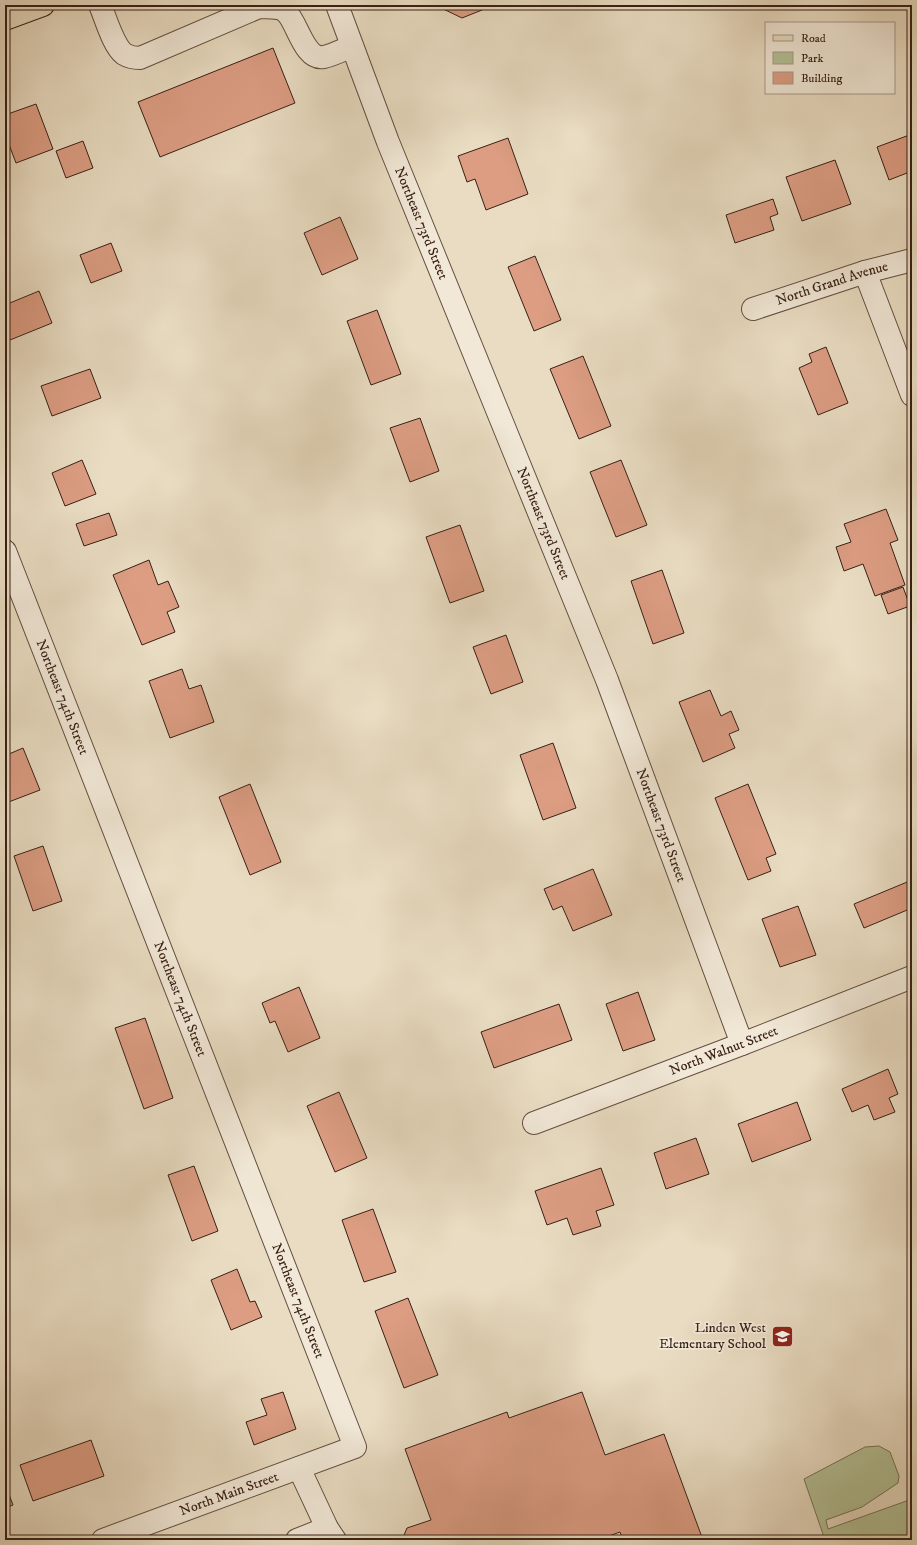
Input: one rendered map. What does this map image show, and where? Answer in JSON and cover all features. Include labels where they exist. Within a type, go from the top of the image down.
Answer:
[{"type":"main road","points":[[5,20],[43,5]]},
{"type":"street","points":[[100,5],[117,47],[124,54],[130,57],[140,58],[260,7],[277,8],[287,12],[307,48],[316,56],[322,58],[352,46]]},
{"type":"street","points":[[215,26],[220,5]]},
{"type":"street","name":"Northeast 73rd Street","points":[[337,5],[391,150],[607,680],[742,1044]]},
{"type":"street","name":"North Grand Avenue","points":[[753,309],[865,272],[912,260]]},
{"type":"street","points":[[865,272],[912,395]]},
{"type":"street","name":"Northeast 74th Street","points":[[5,551],[355,1447]]},
{"type":"street","name":"North Walnut Street","points":[[534,1123],[742,1044],[912,977]]},
{"type":"street","name":"North Main Street","points":[[102,1540],[355,1447]]},
{"type":"street","points":[[297,1540],[331,1534],[299,1468]]},
{"type":"green space","points":[[879,1446],[890,1452],[899,1476],[898,1483],[862,1507],[826,1520],[828,1529],[912,1499],[912,1540],[825,1540],[804,1479],[865,1447]]},
{"type":"building","points":[[435,5],[492,5],[492,6],[462,18]]},
{"type":"building","points":[[273,48],[295,103],[160,157],[138,102]]},
{"type":"building","points":[[36,104],[53,149],[16,163],[5,134],[5,115]]},
{"type":"building","points":[[912,134],[912,181],[911,182],[907,173],[889,180],[877,147]]},
{"type":"building","points":[[508,138],[528,194],[486,210],[475,179],[467,182],[458,156]]},
{"type":"building","points":[[83,141],[93,168],[66,178],[56,151]]},
{"type":"building","points":[[835,160],[851,204],[802,221],[786,177]]},
{"type":"building","points":[[773,199],[778,214],[770,217],[774,230],[735,243],[726,215]]},
{"type":"building","points":[[340,217],[358,259],[322,275],[304,233]]},
{"type":"building","points":[[111,243],[122,271],[91,283],[80,255]]},
{"type":"building","points":[[535,256],[561,320],[534,331],[508,267]]},
{"type":"building","points":[[39,291],[52,323],[5,342],[5,305]]},
{"type":"building","points":[[377,310],[401,374],[371,385],[347,321]]},
{"type":"building","points":[[826,347],[848,403],[818,415],[799,368],[812,362],[809,354]]},
{"type":"building","points":[[583,356],[611,426],[579,439],[550,369]]},
{"type":"building","points":[[90,369],[101,398],[52,416],[41,386]]},
{"type":"building","points":[[420,418],[439,471],[410,482],[390,428]]},
{"type":"building","points":[[82,460],[96,494],[65,506],[52,473]]},
{"type":"building","points":[[621,460],[647,525],[616,537],[590,472]]},
{"type":"building","points":[[886,509],[898,540],[890,543],[905,585],[875,596],[863,564],[844,571],[836,547],[851,542],[844,524]]},
{"type":"building","points":[[109,513],[117,535],[84,546],[76,524]]},
{"type":"building","points":[[460,525],[484,591],[450,603],[426,537]]},
{"type":"building","points":[[149,560],[158,585],[168,581],[179,607],[167,612],[175,632],[142,645],[113,575]]},
{"type":"building","points":[[662,570],[684,633],[653,644],[631,581]]},
{"type":"building","points":[[903,587],[910,606],[888,614],[881,595]]},
{"type":"building","points":[[506,635],[523,682],[491,694],[473,647]]},
{"type":"building","points":[[182,669],[189,689],[201,685],[214,722],[170,738],[149,681]]},
{"type":"building","points":[[912,684],[912,698],[908,686]]},
{"type":"building","points":[[710,690],[721,716],[731,711],[739,730],[729,734],[735,748],[703,762],[679,702]]},
{"type":"building","points":[[553,743],[576,808],[543,820],[520,755]]},
{"type":"building","points":[[5,744],[9,754],[23,748],[40,790],[6,803],[5,800]]},
{"type":"building","points":[[250,784],[281,862],[250,875],[219,797]]},
{"type":"building","points":[[748,784],[776,854],[766,858],[771,871],[748,880],[715,798]]},
{"type":"building","points":[[43,846],[62,901],[33,911],[14,856]]},
{"type":"building","points":[[593,869],[612,915],[573,931],[562,906],[553,910],[544,889]]},
{"type":"building","points":[[912,880],[912,908],[864,928],[854,904]]},
{"type":"building","points":[[798,906],[816,955],[780,967],[762,919]]},
{"type":"building","points":[[299,987],[320,1038],[288,1052],[275,1021],[270,1023],[262,1003]]},
{"type":"building","points":[[638,992],[655,1040],[623,1051],[606,1004]]},
{"type":"building","points":[[559,1004],[572,1040],[494,1068],[481,1032]]},
{"type":"building","points":[[145,1018],[173,1098],[144,1109],[115,1028]]},
{"type":"building","points":[[888,1069],[898,1094],[889,1098],[895,1112],[874,1120],[868,1105],[852,1112],[842,1089]]},
{"type":"building","points":[[339,1092],[367,1158],[335,1172],[307,1106]]},
{"type":"building","points":[[797,1102],[811,1140],[752,1162],[738,1124]]},
{"type":"building","points":[[696,1138],[709,1174],[666,1189],[654,1153]]},
{"type":"building","points":[[194,1166],[218,1231],[192,1241],[168,1175]]},
{"type":"building","points":[[601,1168],[614,1205],[596,1211],[601,1226],[573,1235],[567,1218],[547,1225],[535,1191]]},
{"type":"building","points":[[373,1209],[396,1272],[364,1282],[342,1220]]},
{"type":"building","points":[[237,1269],[250,1302],[255,1301],[262,1317],[231,1330],[211,1280]]},
{"type":"building","points":[[408,1298],[438,1375],[404,1388],[375,1311]]},
{"type":"building","points":[[283,1392],[296,1429],[254,1445],[246,1422],[267,1415],[261,1399]]},
{"type":"building","points":[[582,1392],[605,1455],[664,1434],[703,1540],[623,1540],[620,1532],[598,1540],[402,1540],[407,1528],[431,1520],[405,1449],[507,1412],[509,1418]]},
{"type":"building","points":[[91,1440],[104,1476],[33,1501],[20,1465]]},
{"type":"building","points":[[5,1484],[13,1505],[5,1508]]},
{"type":"place","name":"Linden West Elementary School","points":[[782,1336]]}]
